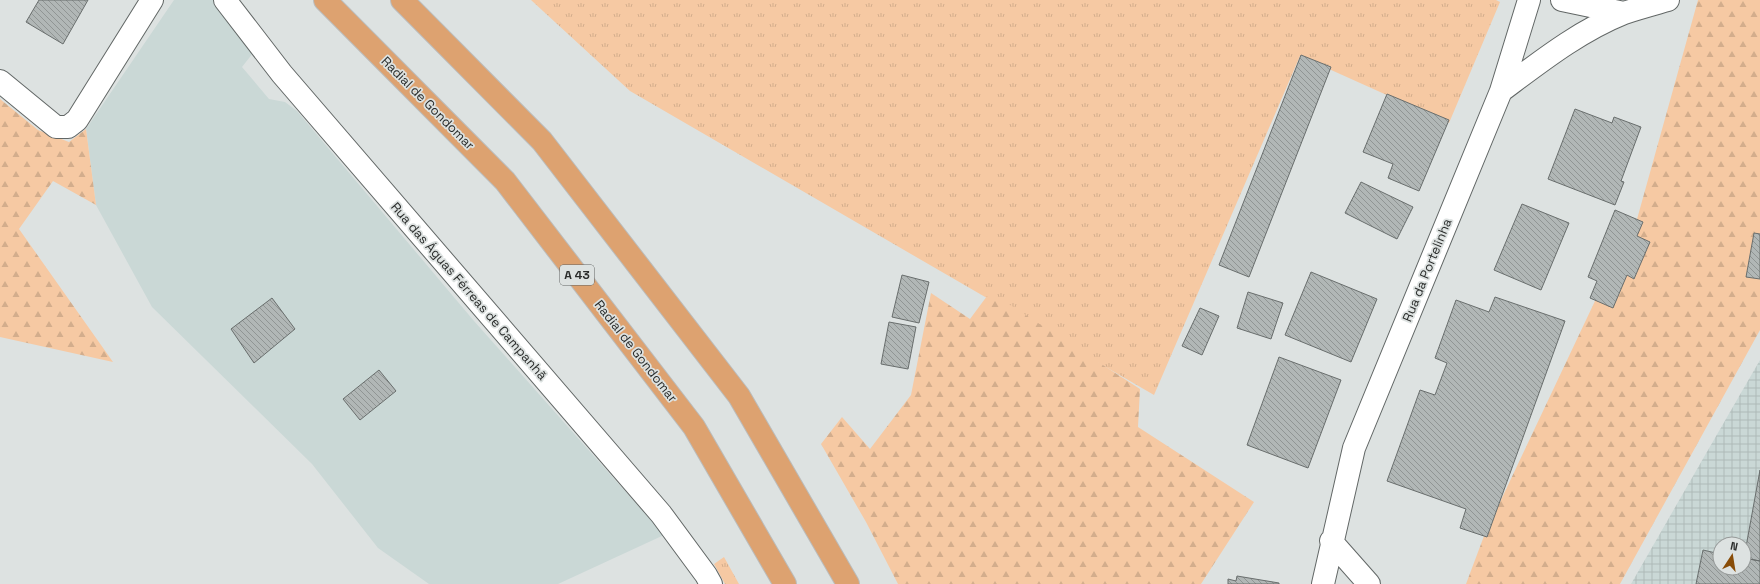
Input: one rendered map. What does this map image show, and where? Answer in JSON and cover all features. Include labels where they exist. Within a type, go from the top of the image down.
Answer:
[{"type":"highway","name":"Radial de Gondomar","points":[[325,0],[505,182],[694,427],[785,584]]},
{"type":"highway","points":[[402,0],[542,141],[734,390],[848,584]]},
{"type":"street","points":[[0,81],[56,127],[68,127],[78,120],[152,0]]},
{"type":"street","name":"Rua das Águas Férreas de Campanhã","points":[[225,0],[282,74],[661,514],[711,584]]},
{"type":"street","name":"Rua da Portelinha","points":[[1323,584],[1331,541],[1354,448],[1501,91],[1529,0]]},
{"type":"street","points":[[1562,0],[1624,13]]},
{"type":"street","points":[[1501,91],[1560,47],[1588,31],[1624,13],[1668,0]]},
{"type":"street","points":[[1331,541],[1369,584]]},
{"type":"shaded area","points":[[174,0],[214,0],[253,53],[242,67],[269,99],[285,102],[297,111],[474,321],[664,535],[558,584],[429,584],[378,548],[312,464],[152,307],[96,205],[86,129]]},
{"type":"shaded area","points":[[1760,360],[1760,584],[1631,584]]},
{"type":"green space","points":[[531,0],[1496,0],[1500,2],[1449,123],[1300,56],[1154,395],[630,91]]},
{"type":"green space","points":[[1698,0],[1760,0],[1760,330],[1620,584],[1466,584],[1484,536],[1612,265],[1634,230]]},
{"type":"green space","points":[[0,99],[38,130],[69,142],[86,129],[96,205],[53,181],[19,229],[113,362],[0,337]]},
{"type":"green space","points":[[990,292],[1140,389],[1138,427],[1254,502],[1201,584],[898,584],[866,522],[821,444],[842,417],[870,449],[911,395],[931,293],[970,319]]},
{"type":"green space","points":[[724,557],[739,584],[725,584],[714,564]]},
{"type":"building","points":[[39,0],[88,0],[63,44],[26,22]]},
{"type":"building","points":[[1301,55],[1331,67],[1249,277],[1219,265]]},
{"type":"building","points":[[1387,94],[1449,120],[1419,191],[1388,178],[1393,164],[1363,152]]},
{"type":"building","points":[[1575,109],[1612,123],[1614,117],[1641,127],[1621,181],[1624,182],[1615,205],[1548,179]]},
{"type":"building","points":[[1361,182],[1413,207],[1397,239],[1345,213]]},
{"type":"building","points":[[1522,204],[1569,223],[1541,290],[1494,270]]},
{"type":"building","points":[[1615,210],[1643,222],[1637,236],[1650,242],[1634,279],[1627,275],[1613,308],[1590,298],[1597,281],[1588,277]]},
{"type":"building","points":[[1754,233],[1760,234],[1760,279],[1746,277]]},
{"type":"building","points":[[1311,272],[1377,299],[1351,362],[1285,335]]},
{"type":"building","points":[[902,275],[929,282],[919,323],[892,317]]},
{"type":"building","points":[[1248,292],[1283,303],[1271,339],[1237,328]]},
{"type":"building","points":[[1495,297],[1565,321],[1487,537],[1460,528],[1466,509],[1387,481],[1420,390],[1435,395],[1447,363],[1435,358],[1456,300],[1489,312]]},
{"type":"building","points":[[272,298],[295,329],[254,363],[231,329]]},
{"type":"building","points":[[1200,308],[1219,316],[1202,355],[1182,346]]},
{"type":"building","points":[[889,322],[916,327],[908,369],[881,364]]},
{"type":"building","points":[[1279,357],[1341,380],[1308,468],[1247,445]]},
{"type":"building","points":[[379,370],[396,391],[360,420],[343,399]]},
{"type":"building","points":[[1760,470],[1760,561],[1752,560],[1752,536],[1748,536]]},
{"type":"building","points":[[1703,550],[1712,552],[1712,576],[1752,576],[1752,560],[1760,561],[1760,584],[1696,584]]},
{"type":"building","points":[[1237,576],[1279,584],[1228,584],[1228,579],[1236,581]]}]
